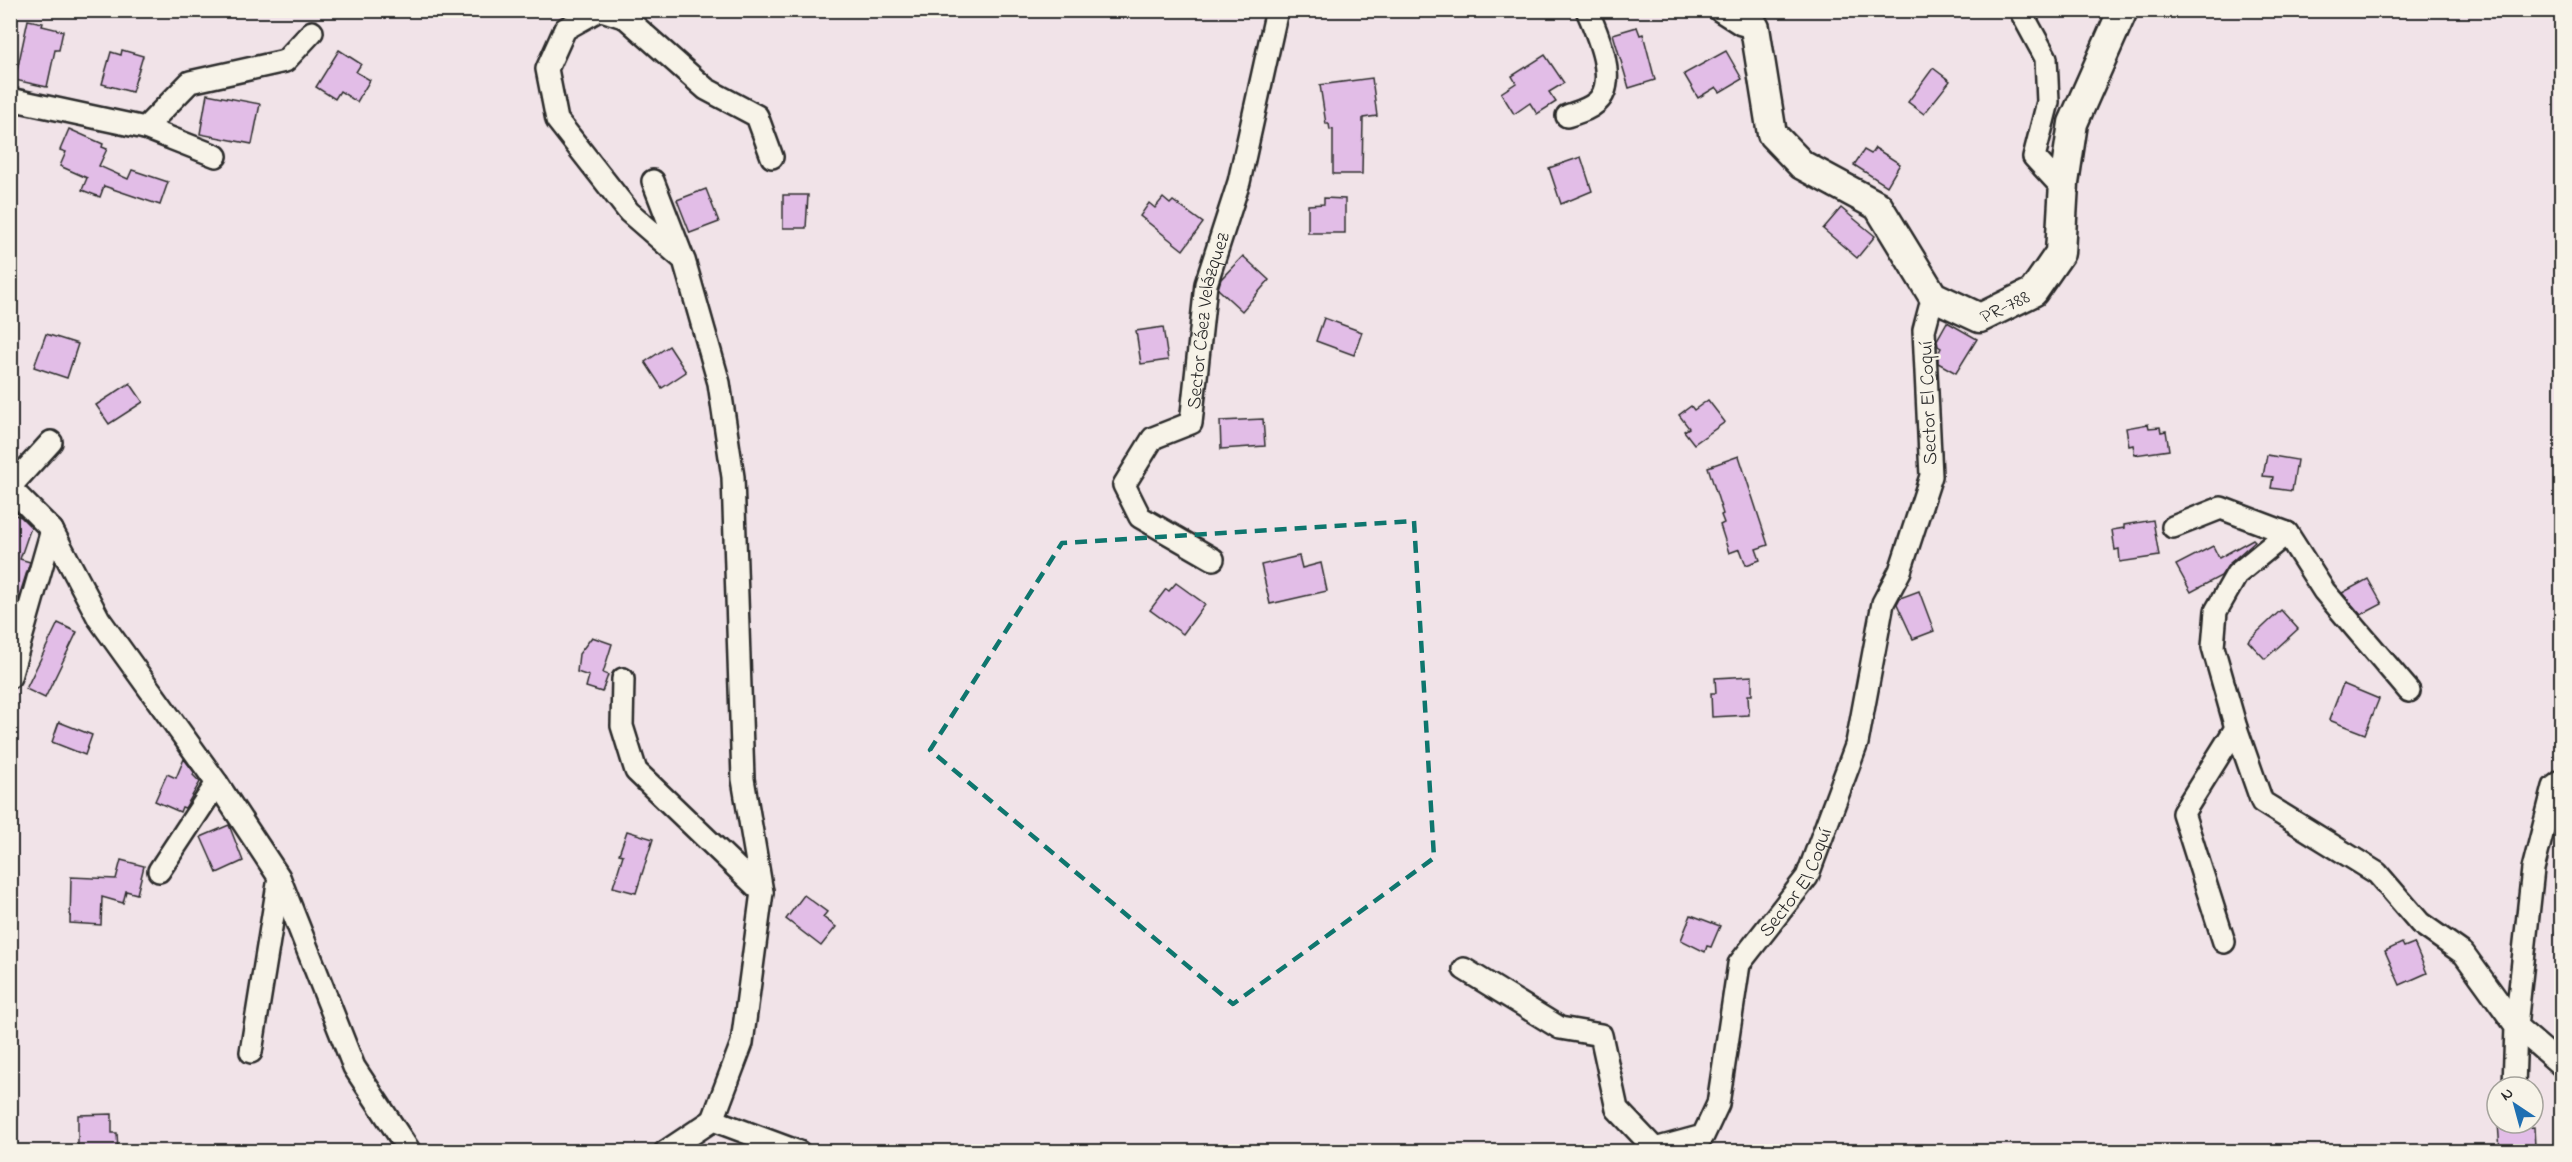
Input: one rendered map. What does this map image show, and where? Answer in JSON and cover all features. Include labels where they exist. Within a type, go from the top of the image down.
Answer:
[{"type":"street","points":[[684,260],[629,212],[557,120],[547,69],[565,29],[601,10],[626,18],[706,89],[757,116],[772,157]]},
{"type":"street","name":"Sector Cáez Velázquez","points":[[1213,560],[1140,517],[1124,485],[1153,438],[1191,423],[1206,284],[1239,182],[1277,10]]},
{"type":"street","points":[[1567,116],[1586,110],[1599,101],[1608,83],[1600,41],[1587,10]]},
{"type":"street","points":[[1719,10],[1741,24],[1750,19],[1772,134],[1802,165],[1878,206],[1933,296]]},
{"type":"street","points":[[2020,10],[2046,58],[2048,102],[2034,158],[2056,182],[2064,183]]},
{"type":"street","name":"PR-788","points":[[1933,296],[1980,318],[2032,292],[2061,253],[2064,183],[2073,123],[2123,10]]},
{"type":"street","points":[[145,128],[190,81],[285,61],[312,32]]},
{"type":"street","points":[[10,99],[145,128],[216,156]]},
{"type":"street","points":[[653,181],[684,260],[719,383],[733,477],[743,779],[762,892],[742,1043],[713,1120],[665,1152]]},
{"type":"street","name":"Sector El Coquí","points":[[1464,969],[1560,1028],[1601,1035],[1617,1109],[1654,1149],[1703,1136],[1718,1104],[1739,963],[1807,877],[1857,743],[1883,603],[1900,571],[1930,476],[1924,330],[1933,296]]},
{"type":"street","points":[[51,442],[10,488],[52,530],[99,619],[217,783],[279,878],[354,1067],[410,1152]]},
{"type":"street","points":[[2173,527],[2222,508],[2287,533],[2324,591],[2409,691]]},
{"type":"street","points":[[10,677],[52,530]]},
{"type":"street","points":[[2287,533],[2238,574],[2216,611],[2213,647],[2236,728],[2262,802],[2377,873],[2420,923],[2464,954],[2516,1026],[2562,1066]]},
{"type":"street","points":[[623,679],[622,726],[636,771],[762,892]]},
{"type":"street","points":[[2224,942],[2183,813],[2236,728]]},
{"type":"street","points":[[2514,1075],[2516,1026],[2533,869],[2554,787],[2562,781]]},
{"type":"street","points":[[159,871],[217,783]]},
{"type":"street","points":[[250,1052],[279,878]]},
{"type":"street","points":[[713,1120],[799,1152]]},
{"type":"highlighted area","points":[[1414,521],[1434,858],[1233,1004],[930,750],[1062,543]]},
{"type":"building","points":[[28,20],[63,31],[59,50],[55,50],[47,87],[15,80]]},
{"type":"building","points":[[1637,27],[1640,35],[1643,34],[1655,80],[1629,88],[1613,34]]},
{"type":"building","points":[[122,50],[143,56],[132,92],[102,84],[111,52],[121,55]]},
{"type":"building","points":[[339,50],[361,64],[356,72],[370,80],[357,102],[340,91],[335,99],[316,87]]},
{"type":"building","points":[[1726,51],[1742,79],[1720,92],[1716,87],[1698,98],[1684,74]]},
{"type":"building","points":[[1545,55],[1564,83],[1549,92],[1556,102],[1537,114],[1530,103],[1514,114],[1501,93],[1516,83],[1512,76]]},
{"type":"building","points":[[1933,68],[1950,81],[1924,114],[1908,102]]},
{"type":"building","points":[[1372,78],[1377,116],[1363,118],[1362,174],[1333,174],[1333,129],[1330,130],[1329,124],[1326,124],[1320,85]]},
{"type":"building","points":[[207,94],[260,104],[252,144],[200,134]]},
{"type":"building","points":[[69,129],[103,144],[102,147],[107,149],[99,166],[128,179],[132,170],[168,182],[160,205],[104,186],[100,197],[82,190],[87,178],[60,166],[66,152],[60,150]]},
{"type":"building","points":[[1875,148],[1900,164],[1887,186],[1854,165],[1864,150],[1871,154]]},
{"type":"building","points":[[1581,157],[1592,191],[1561,204],[1549,168]]},
{"type":"building","points":[[706,189],[719,222],[690,233],[677,200]]},
{"type":"building","points":[[783,195],[808,195],[806,228],[783,228]]},
{"type":"building","points":[[1163,198],[1170,204],[1173,201],[1203,223],[1183,250],[1140,216],[1149,203],[1155,208]]},
{"type":"building","points":[[1324,198],[1345,199],[1345,233],[1308,233],[1308,205],[1324,204]]},
{"type":"building","points":[[1841,208],[1875,236],[1857,258],[1823,229]]},
{"type":"building","points":[[1243,256],[1269,280],[1242,311],[1218,289],[1221,279]]},
{"type":"building","points":[[1324,318],[1362,332],[1354,355],[1316,341]]},
{"type":"building","points":[[1947,322],[1977,339],[1956,373],[1938,363],[1941,348],[1937,340]]},
{"type":"building","points":[[1163,327],[1168,360],[1141,364],[1136,331]]},
{"type":"building","points":[[46,334],[78,344],[67,378],[34,367]]},
{"type":"building","points":[[669,346],[686,372],[662,388],[645,362]]},
{"type":"building","points":[[130,383],[143,402],[109,424],[96,405]]},
{"type":"building","points":[[1708,400],[1725,422],[1694,444],[1684,431],[1689,428],[1679,415],[1691,406],[1694,410]]},
{"type":"building","points":[[1263,419],[1265,446],[1221,449],[1220,421]]},
{"type":"building","points":[[2148,424],[2149,428],[2160,427],[2161,432],[2166,431],[2169,450],[2135,455],[2133,445],[2129,446],[2126,428]]},
{"type":"building","points":[[2267,455],[2297,460],[2292,491],[2271,488],[2273,477],[2263,476]]},
{"type":"building","points":[[1739,456],[1768,545],[1756,549],[1760,560],[1746,565],[1740,549],[1729,553],[1720,525],[1724,523],[1721,515],[1723,514],[1708,467]]},
{"type":"building","points":[[10,513],[21,517],[31,527],[20,559],[30,562],[12,619],[10,619]]},
{"type":"building","points":[[2153,520],[2159,556],[2120,562],[2119,549],[2115,550],[2112,530],[2124,528],[2124,525]]},
{"type":"building","points":[[2253,539],[2255,541],[2229,564],[2221,576],[2191,592],[2176,565],[2213,546],[2219,558]]},
{"type":"building","points":[[1299,556],[1302,568],[1321,563],[1327,591],[1270,604],[1261,565]]},
{"type":"building","points":[[2368,579],[2382,604],[2361,615],[2342,593]]},
{"type":"building","points":[[1176,583],[1205,604],[1183,634],[1150,610],[1166,589],[1169,591]]},
{"type":"building","points":[[1919,591],[1934,631],[1913,639],[1897,604],[1900,598]]},
{"type":"building","points":[[2281,610],[2298,629],[2265,659],[2248,641]]},
{"type":"building","points":[[58,623],[77,632],[45,698],[26,689]]},
{"type":"building","points":[[592,637],[612,644],[603,673],[608,675],[602,692],[586,687],[589,676],[577,672],[579,654]]},
{"type":"building","points":[[1752,676],[1752,695],[1748,695],[1749,715],[1712,717],[1711,693],[1716,693],[1715,678]]},
{"type":"building","points":[[2343,684],[2379,699],[2365,734],[2329,720]]},
{"type":"building","points":[[59,722],[92,735],[85,755],[52,742]]},
{"type":"building","points":[[184,759],[200,782],[185,808],[182,807],[180,812],[155,801],[167,774],[176,778]]},
{"type":"building","points":[[229,825],[243,861],[217,873],[201,837]]},
{"type":"building","points":[[627,831],[653,839],[636,893],[613,887],[623,855],[619,854]]},
{"type":"building","points":[[121,860],[144,866],[137,894],[126,891],[123,903],[102,897],[101,925],[70,923],[71,877],[116,879]]},
{"type":"building","points":[[804,895],[827,912],[823,917],[836,927],[821,946],[786,919]]},
{"type":"building","points":[[1691,915],[1720,926],[1711,947],[1707,946],[1705,952],[1681,940]]},
{"type":"building","points":[[2402,943],[2404,947],[2414,943],[2427,973],[2400,985],[2385,951]]},
{"type":"building","points":[[112,1114],[112,1133],[117,1133],[118,1151],[78,1152],[78,1115]]},
{"type":"building","points":[[2499,1135],[2534,1135],[2535,1147],[2500,1150]]}]
